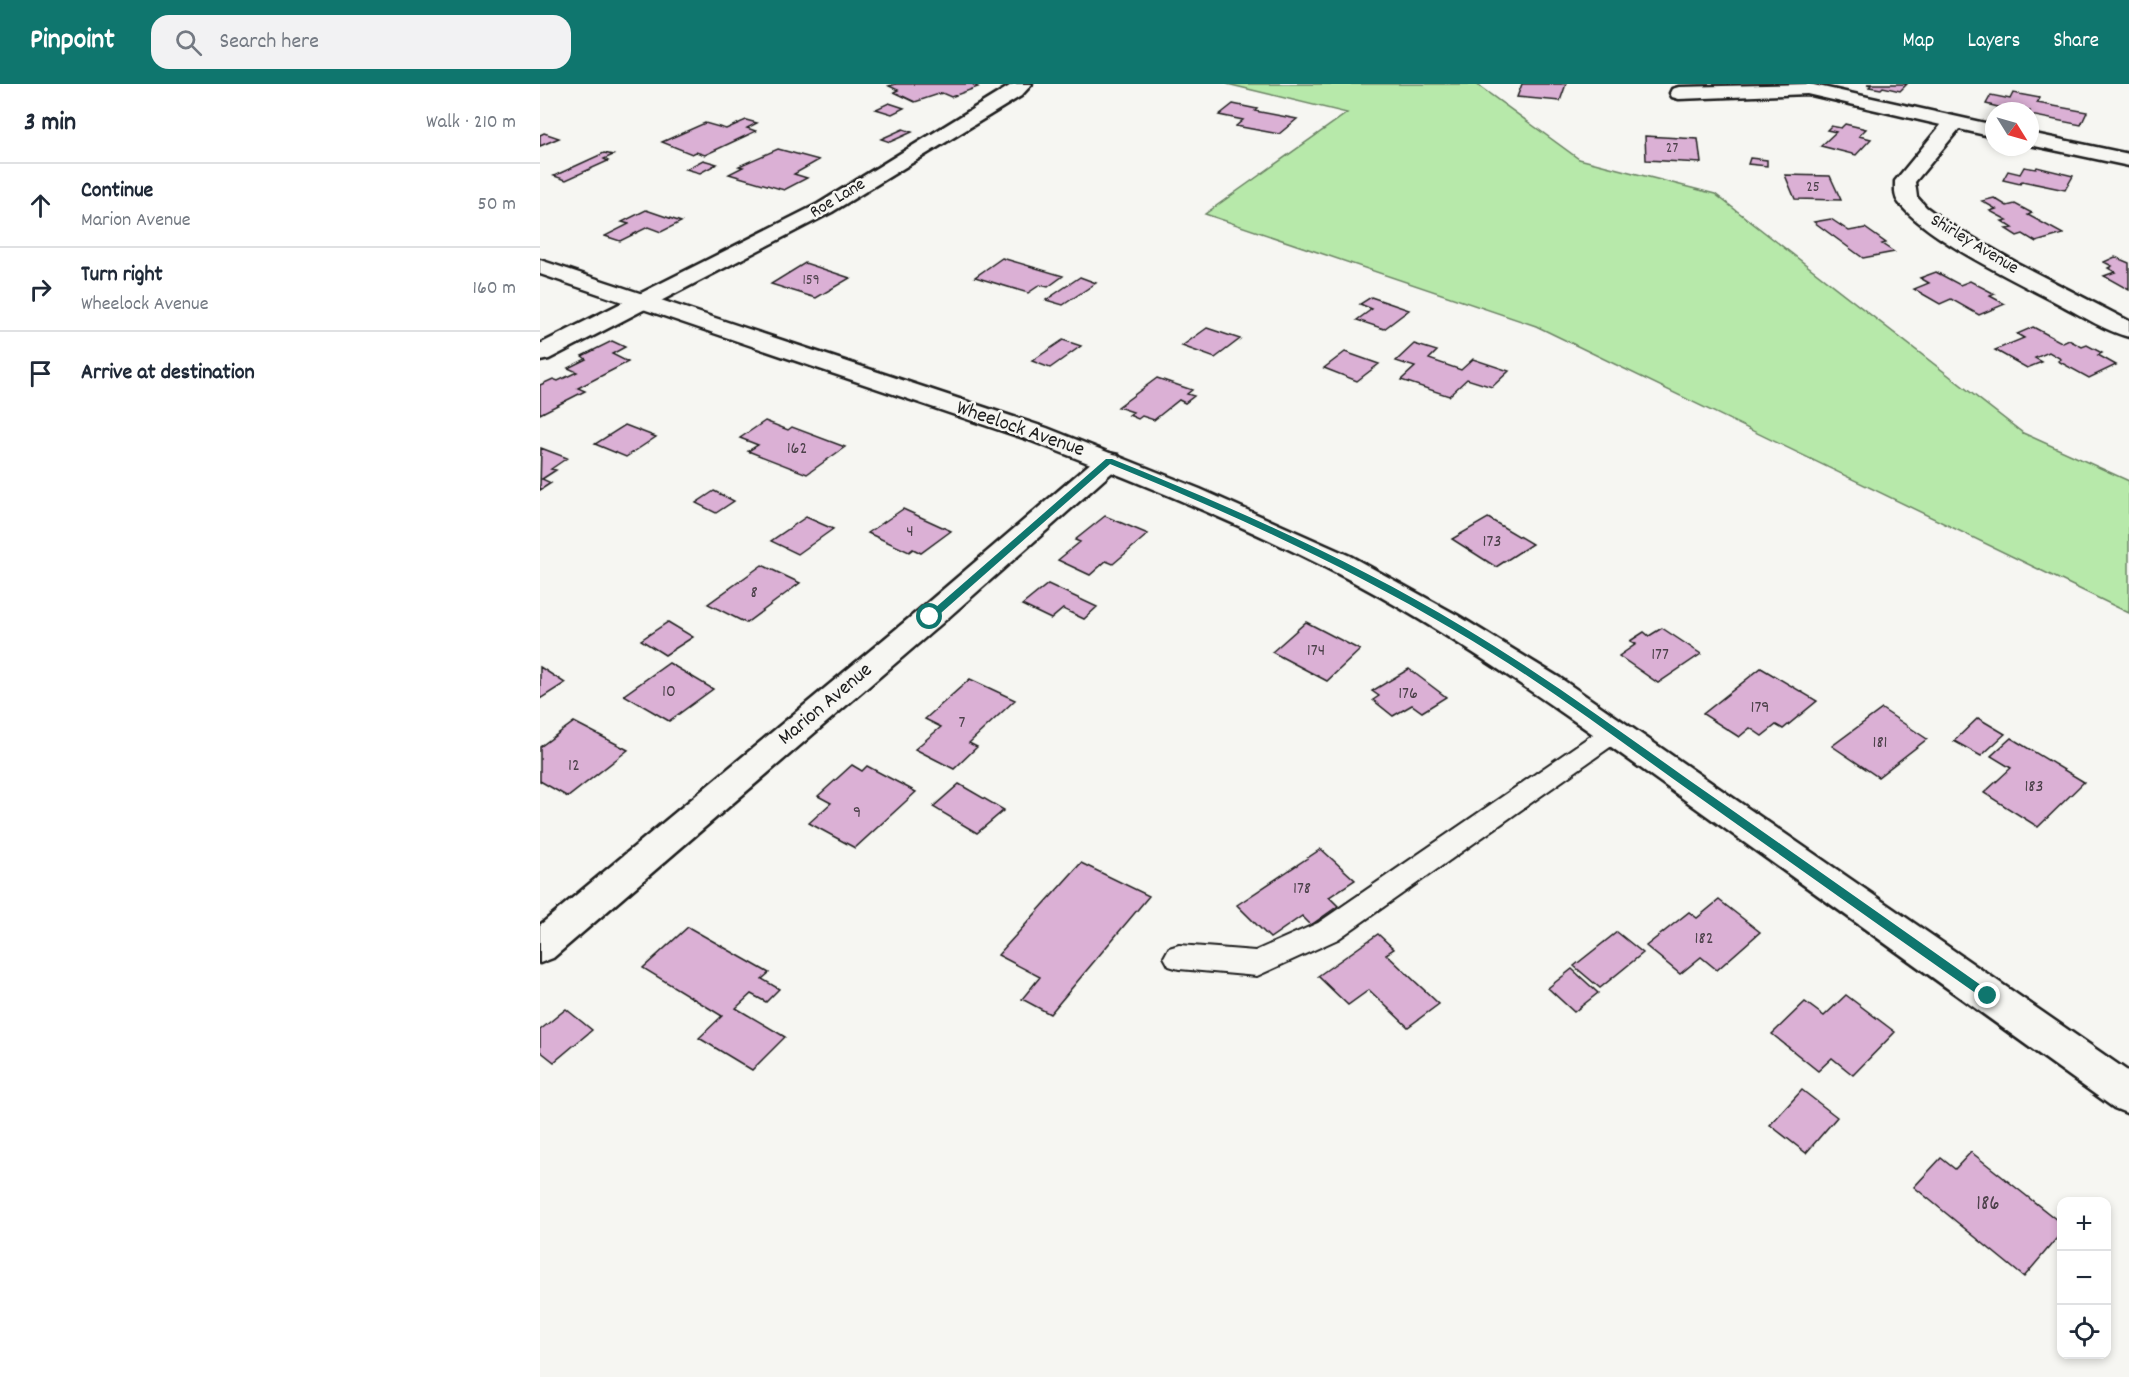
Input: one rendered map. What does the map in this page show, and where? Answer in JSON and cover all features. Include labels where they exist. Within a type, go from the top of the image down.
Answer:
[{"type":"street","name":"Roe Lane","points":[[540,354],[825,208],[1015,92],[1023,84]]},
{"type":"street","points":[[1679,93],[1808,89],[1985,129]]},
{"type":"street","name":"Shirley Avenue","points":[[1954,122],[1909,174],[1905,181],[1907,200],[1918,212],[1944,230],[2068,300],[2129,330]]},
{"type":"street","points":[[2039,141],[2129,160]]},
{"type":"street","name":"Wheelock Avenue","points":[[540,267],[1038,434],[1188,492],[1378,583],[1460,629],[1549,686],[2129,1095]]},
{"type":"street","name":"Marion Avenue","points":[[540,947],[930,617],[1109,461]]},
{"type":"lane","points":[[1179,957],[1257,964],[1328,931],[1614,732]]},
{"type":"green space","points":[[1227,84],[1476,84],[1579,159],[1715,194],[2023,433],[2129,481],[2129,613],[1536,326],[1205,214],[1347,113]]},
{"type":"building","points":[[896,84],[972,84],[978,87],[951,97],[942,93],[915,102],[894,92],[898,90],[889,86]]},
{"type":"building","points":[[1522,84],[1566,84],[1560,101],[1517,97]]},
{"type":"building","points":[[1867,84],[1907,84],[1900,91],[1869,87],[1871,85]]},
{"type":"building","points":[[2013,93],[2040,98],[2038,102],[1987,102],[1991,95],[2010,99]]},
{"type":"building","points":[[889,103],[904,108],[892,114],[876,109]]},
{"type":"building","points":[[2039,103],[2087,112],[2081,125],[2039,117]]},
{"type":"building","points":[[1233,104],[1297,119],[1279,134],[1236,126],[1243,120],[1219,115]]},
{"type":"building","points":[[746,120],[757,123],[747,128],[756,131],[705,155],[696,152],[692,154],[662,142],[705,123],[726,129]]},
{"type":"building","points":[[1845,124],[1866,129],[1859,136],[1871,139],[1856,155],[1821,146],[1836,132],[1827,130],[1831,126],[1841,128]]},
{"type":"building","points":[[903,129],[912,132],[890,142],[881,139]]},
{"type":"building","points":[[544,133],[559,138],[540,146],[540,135]]},
{"type":"building","points":[[1645,136],[1698,139],[1701,163],[1646,160]]},
{"type":"building","points":[[778,149],[819,160],[794,174],[807,178],[784,190],[729,174],[743,167],[739,166]]},
{"type":"building","points":[[604,153],[613,155],[604,159],[608,161],[566,180],[554,176]]},
{"type":"building","points":[[1750,158],[1767,160],[1767,166],[1748,164]]},
{"type":"building","points":[[703,160],[717,164],[700,173],[686,169]]},
{"type":"building","points":[[2024,167],[2036,169],[2037,167],[2073,176],[2065,190],[2022,181],[2020,184],[2003,180],[2008,171],[2020,174]]},
{"type":"building","points":[[1785,175],[1830,176],[1841,200],[1795,199]]},
{"type":"building","points":[[1994,198],[2007,206],[2015,204],[2032,213],[2028,215],[2063,234],[2036,242],[2023,234],[2017,236],[2006,229],[2013,228],[2002,221],[2007,220],[1990,211],[1996,209],[1982,201]]},
{"type":"building","points":[[646,210],[681,222],[661,232],[648,227],[620,241],[605,236],[629,224],[622,222]]},
{"type":"building","points":[[1831,219],[1849,231],[1865,228],[1886,243],[1882,244],[1894,252],[1863,258],[1814,222]]},
{"type":"building","points":[[2115,257],[2129,263],[2129,290],[2104,276],[2115,272],[2108,268],[2112,266],[2104,262]]},
{"type":"building","points":[[1002,258],[1063,276],[1048,287],[1040,285],[1028,293],[975,277]]},
{"type":"building","points":[[805,263],[850,278],[816,298],[771,284]]},
{"type":"building","points":[[1936,272],[1960,285],[1970,281],[1995,294],[1990,296],[2005,304],[1979,315],[1951,299],[1940,304],[1914,289],[1929,283],[1920,278]]},
{"type":"building","points":[[1080,277],[1096,283],[1063,305],[1046,300]]},
{"type":"building","points":[[1371,297],[1409,310],[1384,329],[1357,320],[1372,309],[1360,304]]},
{"type":"building","points":[[2033,327],[2063,343],[2069,340],[2082,347],[2087,345],[2102,353],[2098,355],[2116,365],[2089,378],[2058,361],[2061,359],[2049,352],[2035,358],[2042,362],[2027,368],[1995,350],[2024,338],[2017,334]]},
{"type":"building","points":[[1207,328],[1240,339],[1215,358],[1182,346]]},
{"type":"building","points":[[1063,340],[1081,346],[1050,368],[1032,361]]},
{"type":"building","points":[[612,341],[625,347],[612,354],[628,362],[578,388],[585,391],[540,414],[540,385],[553,379],[558,381],[577,372],[568,368],[586,359],[582,356]]},
{"type":"building","points":[[1414,344],[1437,351],[1429,359],[1461,370],[1473,359],[1509,371],[1492,387],[1467,379],[1449,396],[1401,380],[1415,367],[1396,361]]},
{"type":"building","points":[[1345,352],[1379,364],[1357,381],[1324,368]]},
{"type":"building","points":[[1157,378],[1192,390],[1187,394],[1194,396],[1185,403],[1179,400],[1154,420],[1142,416],[1138,419],[1129,415],[1133,412],[1118,407]]},
{"type":"building","points":[[765,421],[788,430],[792,427],[845,447],[807,474],[748,451],[758,445],[740,438]]},
{"type":"building","points":[[625,425],[656,437],[626,457],[595,444]]},
{"type":"building","points":[[541,448],[567,458],[551,469],[556,470],[542,479],[551,483],[540,490]]},
{"type":"building","points":[[714,491],[734,501],[716,513],[696,503]]},
{"type":"building","points":[[903,509],[951,531],[921,553],[913,549],[909,552],[868,533]]},
{"type":"building","points":[[1105,516],[1148,534],[1113,564],[1106,561],[1090,575],[1058,560],[1080,542],[1075,540]]},
{"type":"building","points":[[806,517],[833,529],[798,554],[771,541]]},
{"type":"building","points":[[1488,518],[1532,544],[1496,567],[1452,539]]},
{"type":"building","points":[[762,565],[800,583],[746,623],[708,604]]},
{"type":"building","points":[[1048,584],[1097,607],[1084,619],[1063,609],[1051,619],[1022,605]]},
{"type":"building","points":[[668,622],[693,637],[665,655],[641,640]]},
{"type":"building","points":[[1306,622],[1360,650],[1327,681],[1272,652]]},
{"type":"building","points":[[1662,628],[1701,654],[1658,683],[1619,656],[1636,644],[1630,641],[1644,632],[1649,636]]},
{"type":"building","points":[[669,663],[713,689],[669,721],[624,695]]},
{"type":"building","points":[[540,667],[565,683],[540,699]]},
{"type":"building","points":[[1761,668],[1817,701],[1783,729],[1776,725],[1762,736],[1750,728],[1739,737],[1703,714]]},
{"type":"building","points":[[1409,669],[1446,697],[1422,712],[1412,705],[1393,716],[1373,700],[1379,696],[1372,691]]},
{"type":"building","points":[[970,679],[1015,700],[969,743],[977,747],[954,769],[915,749],[941,727],[925,719]]},
{"type":"building","points":[[1882,709],[1927,739],[1878,777],[1832,746]]},
{"type":"building","points":[[1978,718],[2005,734],[1981,756],[1954,741]]},
{"type":"building","points":[[574,722],[628,750],[568,797],[540,781],[540,747]]},
{"type":"building","points":[[2011,738],[2084,782],[2038,827],[1984,793],[2011,768],[1991,756]]},
{"type":"building","points":[[852,765],[862,771],[867,766],[916,792],[855,848],[809,823],[831,803],[818,796]]},
{"type":"building","points":[[959,784],[1004,810],[977,833],[933,807]]},
{"type":"building","points":[[1321,849],[1355,880],[1329,897],[1338,906],[1311,925],[1302,916],[1270,938],[1237,905]]},
{"type":"building","points":[[1081,863],[1149,896],[1050,1014],[1022,999],[1040,977],[998,955]]},
{"type":"building","points":[[1719,900],[1760,932],[1717,970],[1701,957],[1680,974],[1646,946],[1689,912],[1697,918]]},
{"type":"building","points":[[688,927],[769,973],[762,979],[779,989],[766,1002],[751,994],[736,1008],[785,1037],[752,1070],[699,1038],[722,1016],[643,968]]},
{"type":"building","points":[[1617,932],[1643,953],[1600,988],[1574,966]]},
{"type":"building","points":[[1378,934],[1394,949],[1386,954],[1439,1004],[1408,1027],[1369,990],[1348,1005],[1318,976]]},
{"type":"building","points":[[1572,969],[1598,993],[1574,1012],[1548,988]]},
{"type":"building","points":[[1846,995],[1895,1032],[1853,1075],[1832,1058],[1818,1071],[1772,1034],[1805,1002],[1824,1016]]},
{"type":"building","points":[[566,1009],[592,1030],[554,1062],[540,1051],[540,1030]]},
{"type":"building","points":[[1802,1090],[1837,1117],[1806,1153],[1770,1125]]},
{"type":"building","points":[[1971,1152],[2057,1220],[2057,1238],[2024,1277],[1914,1187],[1941,1158],[1955,1169]]},
{"type":"route","points":[[930,617],[1109,461],[1188,492],[1339,562],[1460,629],[1549,686],[1988,996]]}]
